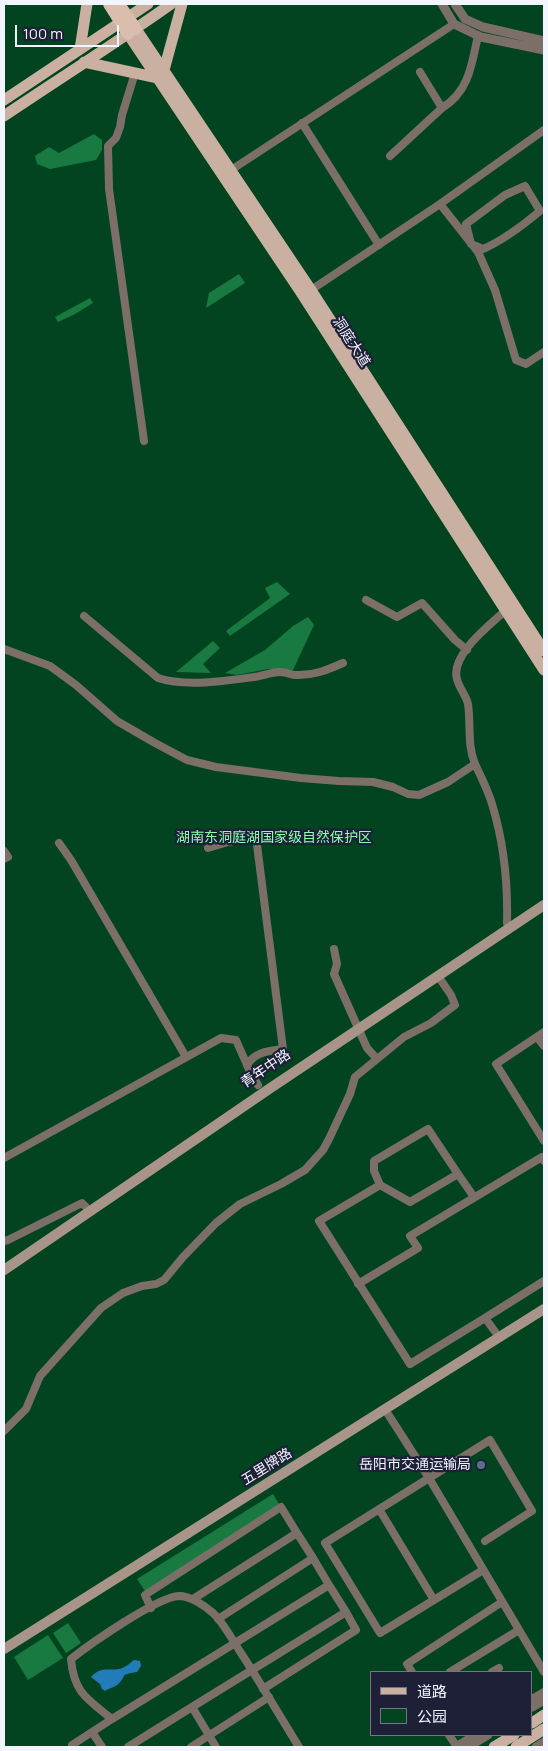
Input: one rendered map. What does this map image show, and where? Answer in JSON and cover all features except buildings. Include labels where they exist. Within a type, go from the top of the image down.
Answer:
[{"type":"highway","points":[[109,4],[125,20]]},
{"type":"highway","points":[[119,4],[125,20],[132,31]]},
{"type":"main road","points":[[80,49],[87,4]]},
{"type":"main road","points":[[4,100],[148,4]]},
{"type":"main road","points":[[4,116],[171,4]]},
{"type":"main road","points":[[84,62],[135,73],[161,74],[182,4]]},
{"type":"main road","name":"洞庭大道","points":[[132,31],[227,173],[300,291],[544,670]]},
{"type":"main road","name":"洞庭大道","points":[[227,173],[311,290],[544,651]]},
{"type":"main road","name":"青年中路","points":[[4,1262],[358,1027],[544,898]]},
{"type":"main road","points":[[4,1270],[358,1027],[544,905]]},
{"type":"main road","name":"五里牌路","points":[[4,1649],[544,1308]]},
{"type":"main road","name":"五里牌路","points":[[4,1655],[544,1316]]},
{"type":"main road","points":[[533,1722],[544,1715]]},
{"type":"main road","points":[[516,1747],[544,1730]]},
{"type":"main road","points":[[494,1747],[512,1736]]},
{"type":"street","points":[[442,4],[454,24],[478,35],[544,50]]},
{"type":"street","points":[[455,4],[465,19],[483,27],[544,41]]},
{"type":"street","points":[[227,173],[454,24]]},
{"type":"street","points":[[390,156],[442,108],[449,104],[464,88],[473,60],[478,35]]},
{"type":"street","points":[[420,72],[442,108]]},
{"type":"street","points":[[135,73],[116,138],[108,146],[108,162],[109,189],[144,442]]},
{"type":"street","points":[[302,123],[379,245]]},
{"type":"street","points":[[311,290],[440,204],[544,130]]},
{"type":"street","points":[[525,186],[540,211],[494,244],[483,249],[471,244],[466,224],[505,195],[525,186]]},
{"type":"street","points":[[440,204],[478,252],[495,290],[516,360],[526,364],[544,352]]},
{"type":"street","points":[[366,600],[398,617],[422,603],[455,640],[467,650]]},
{"type":"street","points":[[506,610],[475,640],[456,668],[457,680],[468,702],[471,753],[492,802],[503,846],[508,889],[507,923]]},
{"type":"street","points":[[84,616],[158,678],[165,680],[189,682],[220,681],[280,672],[294,675],[313,675],[343,663]]},
{"type":"street","points":[[4,648],[50,666],[88,695],[116,721],[187,760],[209,765],[301,778],[373,782],[394,787],[408,794],[419,795],[448,782],[475,764]]},
{"type":"street","points":[[208,848],[256,837],[283,1048],[259,1053],[247,1065]]},
{"type":"street","points":[[59,843],[76,868],[186,1057]]},
{"type":"street","points":[[4,851],[8,857],[4,859]]},
{"type":"street","points":[[334,949],[337,964],[334,974],[367,1048],[377,1059]]},
{"type":"street","points":[[4,1432],[26,1409],[40,1376],[101,1308],[123,1293],[164,1280],[182,1257],[216,1223],[240,1204],[305,1170],[323,1150],[329,1139],[350,1094],[355,1078],[404,1037],[431,1023],[454,1005],[451,995],[438,976]]},
{"type":"street","points":[[544,1046],[541,1034],[496,1064],[544,1141]]},
{"type":"street","points":[[4,1158],[221,1038],[236,1040],[258,1085]]},
{"type":"street","points":[[458,1174],[410,1202],[380,1185],[374,1171],[374,1161],[428,1129],[458,1174],[474,1198]]},
{"type":"street","points":[[358,1284],[418,1248],[410,1236],[542,1156],[544,1161]]},
{"type":"street","points":[[380,1185],[318,1221],[410,1364],[544,1281]]},
{"type":"street","points":[[4,1241],[82,1204],[86,1206]]},
{"type":"street","points":[[485,1318],[499,1337]]},
{"type":"street","points":[[388,1414],[429,1478],[544,1672]]},
{"type":"street","points":[[483,1570],[380,1633],[325,1543],[490,1440],[532,1511],[485,1541]]},
{"type":"street","points":[[151,1608],[145,1595],[281,1507],[356,1630],[263,1689]]},
{"type":"street","points":[[379,1509],[434,1600]]},
{"type":"street","points":[[193,1599],[297,1533]]},
{"type":"street","points":[[218,1620],[313,1558]]},
{"type":"street","points":[[72,1745],[330,1585]]},
{"type":"street","points":[[112,1719],[80,1692],[72,1674],[71,1659],[91,1644],[161,1602],[178,1596],[193,1599],[213,1613],[252,1670],[299,1747]]},
{"type":"street","points":[[411,1671],[407,1664],[502,1602]]},
{"type":"street","points":[[128,1747],[346,1612]]},
{"type":"street","points":[[452,1671],[519,1630]]},
{"type":"street","points":[[533,1698],[544,1692]]},
{"type":"street","points":[[191,1747],[269,1698]]},
{"type":"street","points":[[533,1706],[544,1700]]},
{"type":"street","points":[[192,1707],[216,1747]]},
{"type":"street","points":[[92,1732],[102,1747]]},
{"type":"street","points":[[450,1736],[456,1747],[473,1736]]},
{"type":"street","points":[[468,1747],[486,1736]]},
{"type":"street","points":[[536,1747],[544,1742]]},
{"type":"green space","name":"湖南东洞庭湖国家级自然保护区","points":[[4,4],[544,4],[544,1747],[4,1747]]},
{"type":"green space","points":[[94,134],[102,140],[102,150],[96,160],[50,169],[37,164],[35,156],[49,147],[59,153]]},
{"type":"green space","points":[[239,274],[245,283],[206,308],[209,293]]},
{"type":"green space","points":[[90,298],[93,303],[58,322],[55,317]]},
{"type":"green space","points":[[277,582],[290,594],[230,636],[226,631],[270,598],[265,588]]},
{"type":"green space","points":[[308,617],[314,625],[293,670],[268,669],[237,675],[225,673],[265,650],[293,626]]},
{"type":"green space","points":[[213,641],[220,648],[203,664],[211,673],[176,672]]},
{"type":"green space","points":[[273,1494],[279,1504],[145,1591],[137,1579]]},
{"type":"green space","points":[[68,1623],[81,1643],[66,1653],[53,1633]]},
{"type":"green space","points":[[48,1635],[63,1658],[28,1680],[14,1657]]},
{"type":"water","points":[[134,1660],[140,1661],[141,1666],[137,1672],[125,1675],[117,1685],[105,1691],[91,1677],[98,1671],[121,1668]]},
{"type":"place","name":"岳阳市交通运输局","points":[[481,1465]]}]
